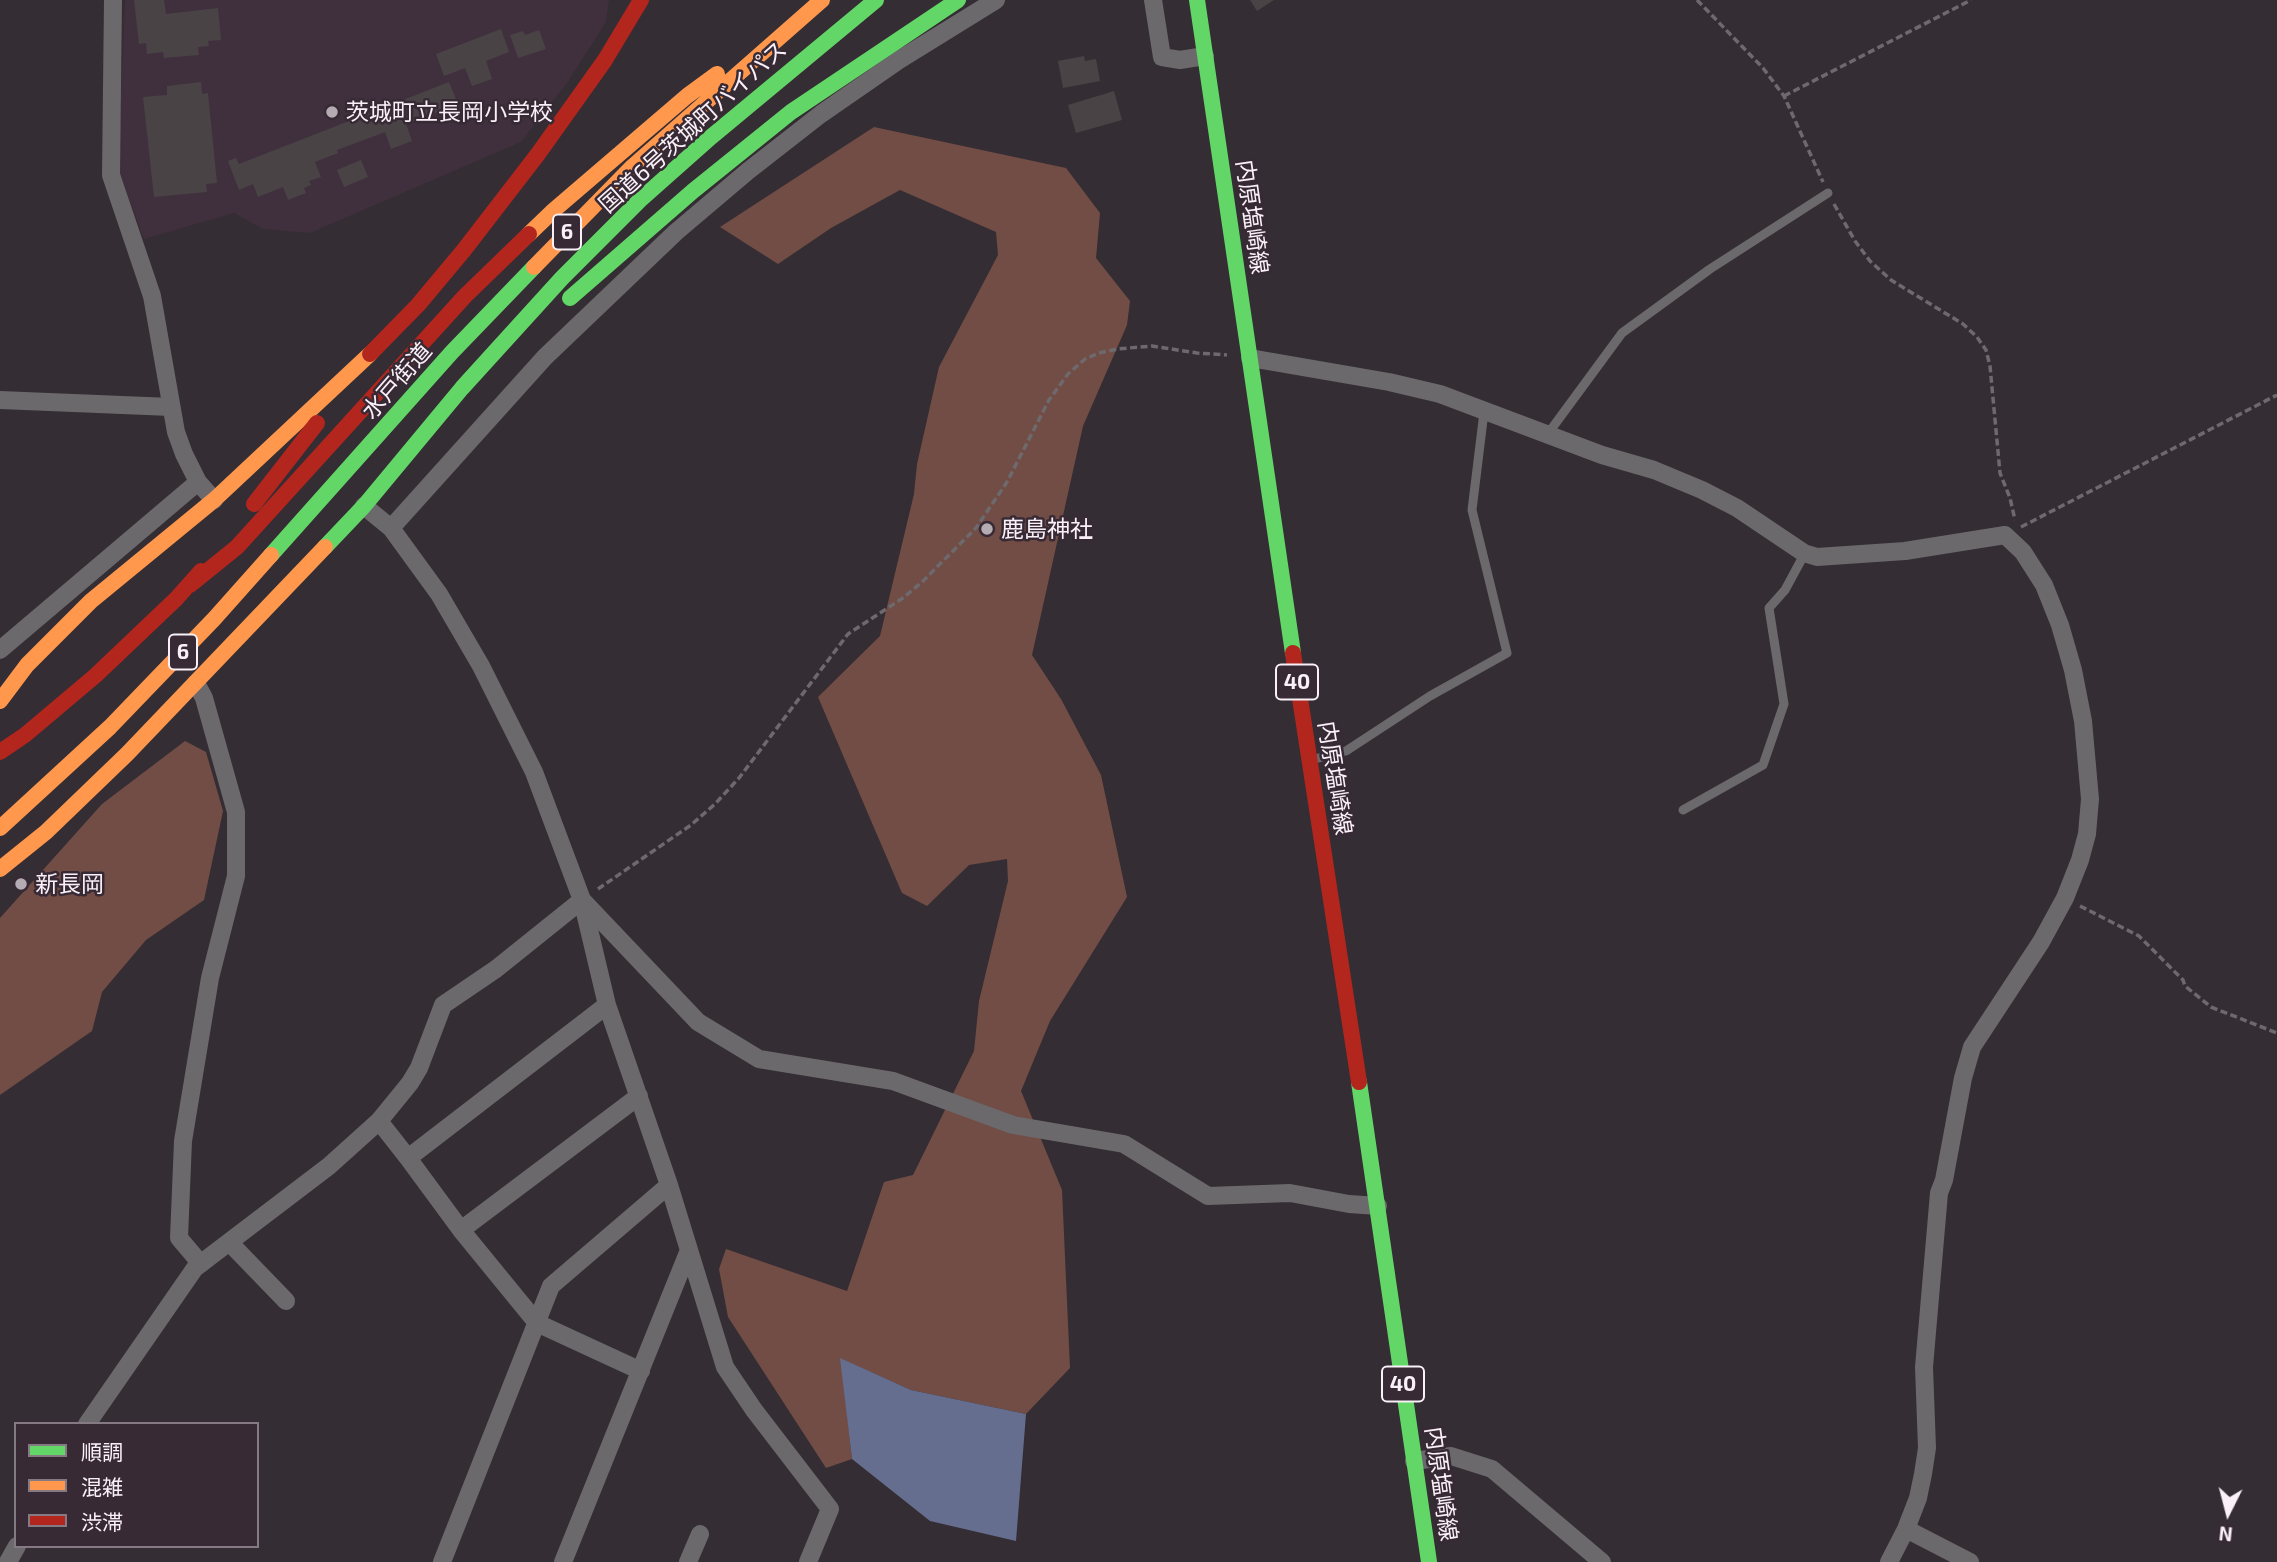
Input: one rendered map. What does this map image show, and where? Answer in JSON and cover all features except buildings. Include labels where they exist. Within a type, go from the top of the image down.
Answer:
[{"type":"main road","points":[[0,701],[27,666],[91,601],[214,500],[418,305],[523,175],[605,60],[641,0]]},
{"type":"main road","points":[[0,752],[25,735],[95,677],[190,584],[237,547],[465,296],[554,210],[687,96],[821,0]]},
{"type":"main road","name":"水戸街道","points":[[0,828],[110,727],[214,619],[452,352],[583,216],[631,168],[821,0]]},
{"type":"main road","name":"国道6号茨城町バイパス","points":[[461,388],[562,278],[640,200],[876,0]]},
{"type":"main road","points":[[461,388],[618,258],[693,191],[791,112],[958,0]]},
{"type":"main road","name":"内原塩崎線","points":[[1197,0],[1429,1562]]},
{"type":"main road","points":[[190,584],[378,346]]},
{"type":"main road","name":"6","points":[[0,869],[46,832],[196,683],[363,506],[461,388]]},
{"type":"main road","points":[[0,879],[46,832]]},
{"type":"street","points":[[113,0],[111,175],[152,296],[171,407],[184,454],[198,482],[214,500]]},
{"type":"street","points":[[391,528],[545,357],[676,232],[821,114],[899,60],[996,0]]},
{"type":"street","points":[[1153,0],[1162,57],[1180,61],[1205,56]]},
{"type":"street","points":[[1250,358],[1389,382],[1440,394],[1602,455],[1654,470],[1702,490],[1737,508],[1805,553],[1817,557],[1905,551],[2006,535],[2024,552],[2044,585],[2060,625],[2073,670],[2083,722],[2090,799],[2087,834],[2065,898],[2041,942],[1972,1047],[1939,1193],[1924,1367],[1927,1448],[1918,1498],[1889,1562]]},
{"type":"street","points":[[0,400],[171,407]]},
{"type":"street","points":[[0,650],[198,482]]},
{"type":"street","points":[[363,506],[391,528],[439,594],[481,666],[534,772],[582,900],[607,1005],[669,1185],[725,1367],[754,1410],[830,1509],[808,1562]]},
{"type":"street","points":[[196,683],[204,698],[236,812],[236,876],[210,978],[183,1141],[179,1238],[201,1264]]},
{"type":"street","points":[[88,1422],[195,1268],[328,1166],[379,1121],[419,1068],[443,1005],[496,969],[582,900]]},
{"type":"street","points":[[582,900],[698,1023],[759,1059],[893,1082],[1013,1125],[1124,1144],[1208,1196],[1290,1193],[1349,1204],[1378,1206]]},
{"type":"street","points":[[408,1158],[607,1005]]},
{"type":"street","points":[[461,1230],[639,1096]]},
{"type":"street","points":[[379,1121],[461,1230],[537,1323],[641,1371]]},
{"type":"street","points":[[442,1562],[551,1286],[669,1185]]},
{"type":"street","points":[[229,1242],[285,1301]]},
{"type":"street","points":[[563,1562],[689,1250]]},
{"type":"street","points":[[1414,1461],[1451,1456],[1492,1469],[1602,1562]]},
{"type":"street","points":[[1906,1529],[1970,1562]]},
{"type":"street","points":[[688,1562],[700,1534]]},
{"type":"lane","points":[[1547,435],[1622,333],[1710,269],[1828,193]]},
{"type":"lane","points":[[1309,760],[1346,751],[1430,696],[1507,653],[1472,510],[1484,412]]},
{"type":"lane","points":[[1683,810],[1763,765],[1784,704],[1769,608],[1784,590],[1805,553]]},
{"type":"path","points":[[1697,0],[1763,68],[1784,96],[1828,193],[1855,241],[1870,261],[1891,280],[1963,324],[1986,350],[1990,366],[2000,473],[2010,498],[2017,528],[2277,395]]},
{"type":"path","points":[[1784,96],[1971,0]]},
{"type":"path","points":[[582,900],[691,825],[715,804],[739,778],[848,635],[903,598],[976,528],[1007,482],[1049,400],[1068,374],[1085,359],[1099,353],[1152,346],[1250,358]]},
{"type":"path","points":[[2065,898],[2139,936],[2183,980],[2185,986],[2211,1007],[2277,1033]]},
{"type":"shaded area","name":"茨城町立長岡小学校","points":[[125,0],[609,0],[606,22],[567,83],[521,142],[310,233],[263,229],[234,213],[144,239],[118,169]]},
{"type":"shaded area","points":[[874,127],[1066,168],[1100,213],[1096,258],[1130,301],[1127,325],[1083,426],[1032,655],[1061,699],[1101,775],[1127,897],[1050,1021],[1021,1091],[1062,1190],[1070,1368],[1026,1414],[911,1390],[841,1359],[852,1459],[826,1468],[728,1317],[719,1269],[726,1249],[847,1291],[884,1182],[913,1175],[974,1051],[979,1001],[1008,881],[1007,859],[969,865],[927,906],[902,893],[818,697],[880,636],[914,494],[917,464],[939,367],[998,255],[996,232],[900,190],[831,228],[778,264],[720,227]]},
{"type":"shaded area","points":[[185,741],[206,752],[223,811],[204,900],[146,940],[102,992],[92,1031],[0,1095],[0,918],[102,804]]},
{"type":"water","points":[[840,1358],[911,1390],[1026,1414],[1016,1541],[930,1521],[852,1459]]},
{"type":"traffic: fast","points":[[325,547],[364,506],[462,388],[562,278],[640,200],[711,137],[876,0]]},
{"type":"traffic: fast","points":[[570,298],[693,191],[791,112],[958,0]]},
{"type":"traffic: fast","points":[[1197,0],[1293,653]]},
{"type":"traffic: fast","points":[[271,555],[452,352],[534,267]]},
{"type":"traffic: fast","points":[[1359,1082],[1429,1562]]},
{"type":"traffic: slow","points":[[534,267],[631,168],[822,0]]},
{"type":"traffic: slow","points":[[529,234],[687,96],[717,74]]},
{"type":"traffic: slow","points":[[0,701],[27,665],[91,601],[214,500],[370,354]]},
{"type":"traffic: slow","points":[[0,869],[46,832],[127,754],[325,547]]},
{"type":"traffic: slow","points":[[0,828],[110,727],[214,619],[271,555]]},
{"type":"traffic: jam","points":[[370,354],[418,305],[538,154],[605,60],[641,0]]},
{"type":"traffic: jam","points":[[190,585],[237,547],[465,296],[529,234]]},
{"type":"traffic: jam","points":[[254,504],[317,423]]},
{"type":"traffic: jam","points":[[0,752],[25,735],[95,676],[176,599],[201,571]]},
{"type":"traffic: jam","points":[[1293,653],[1359,1082]]},
{"type":"place","name":"茨城町立長岡小学校","points":[[332,112]]},
{"type":"place","name":"鹿島神社","points":[[987,529]]},
{"type":"place","name":"新長岡","points":[[21,884]]}]
